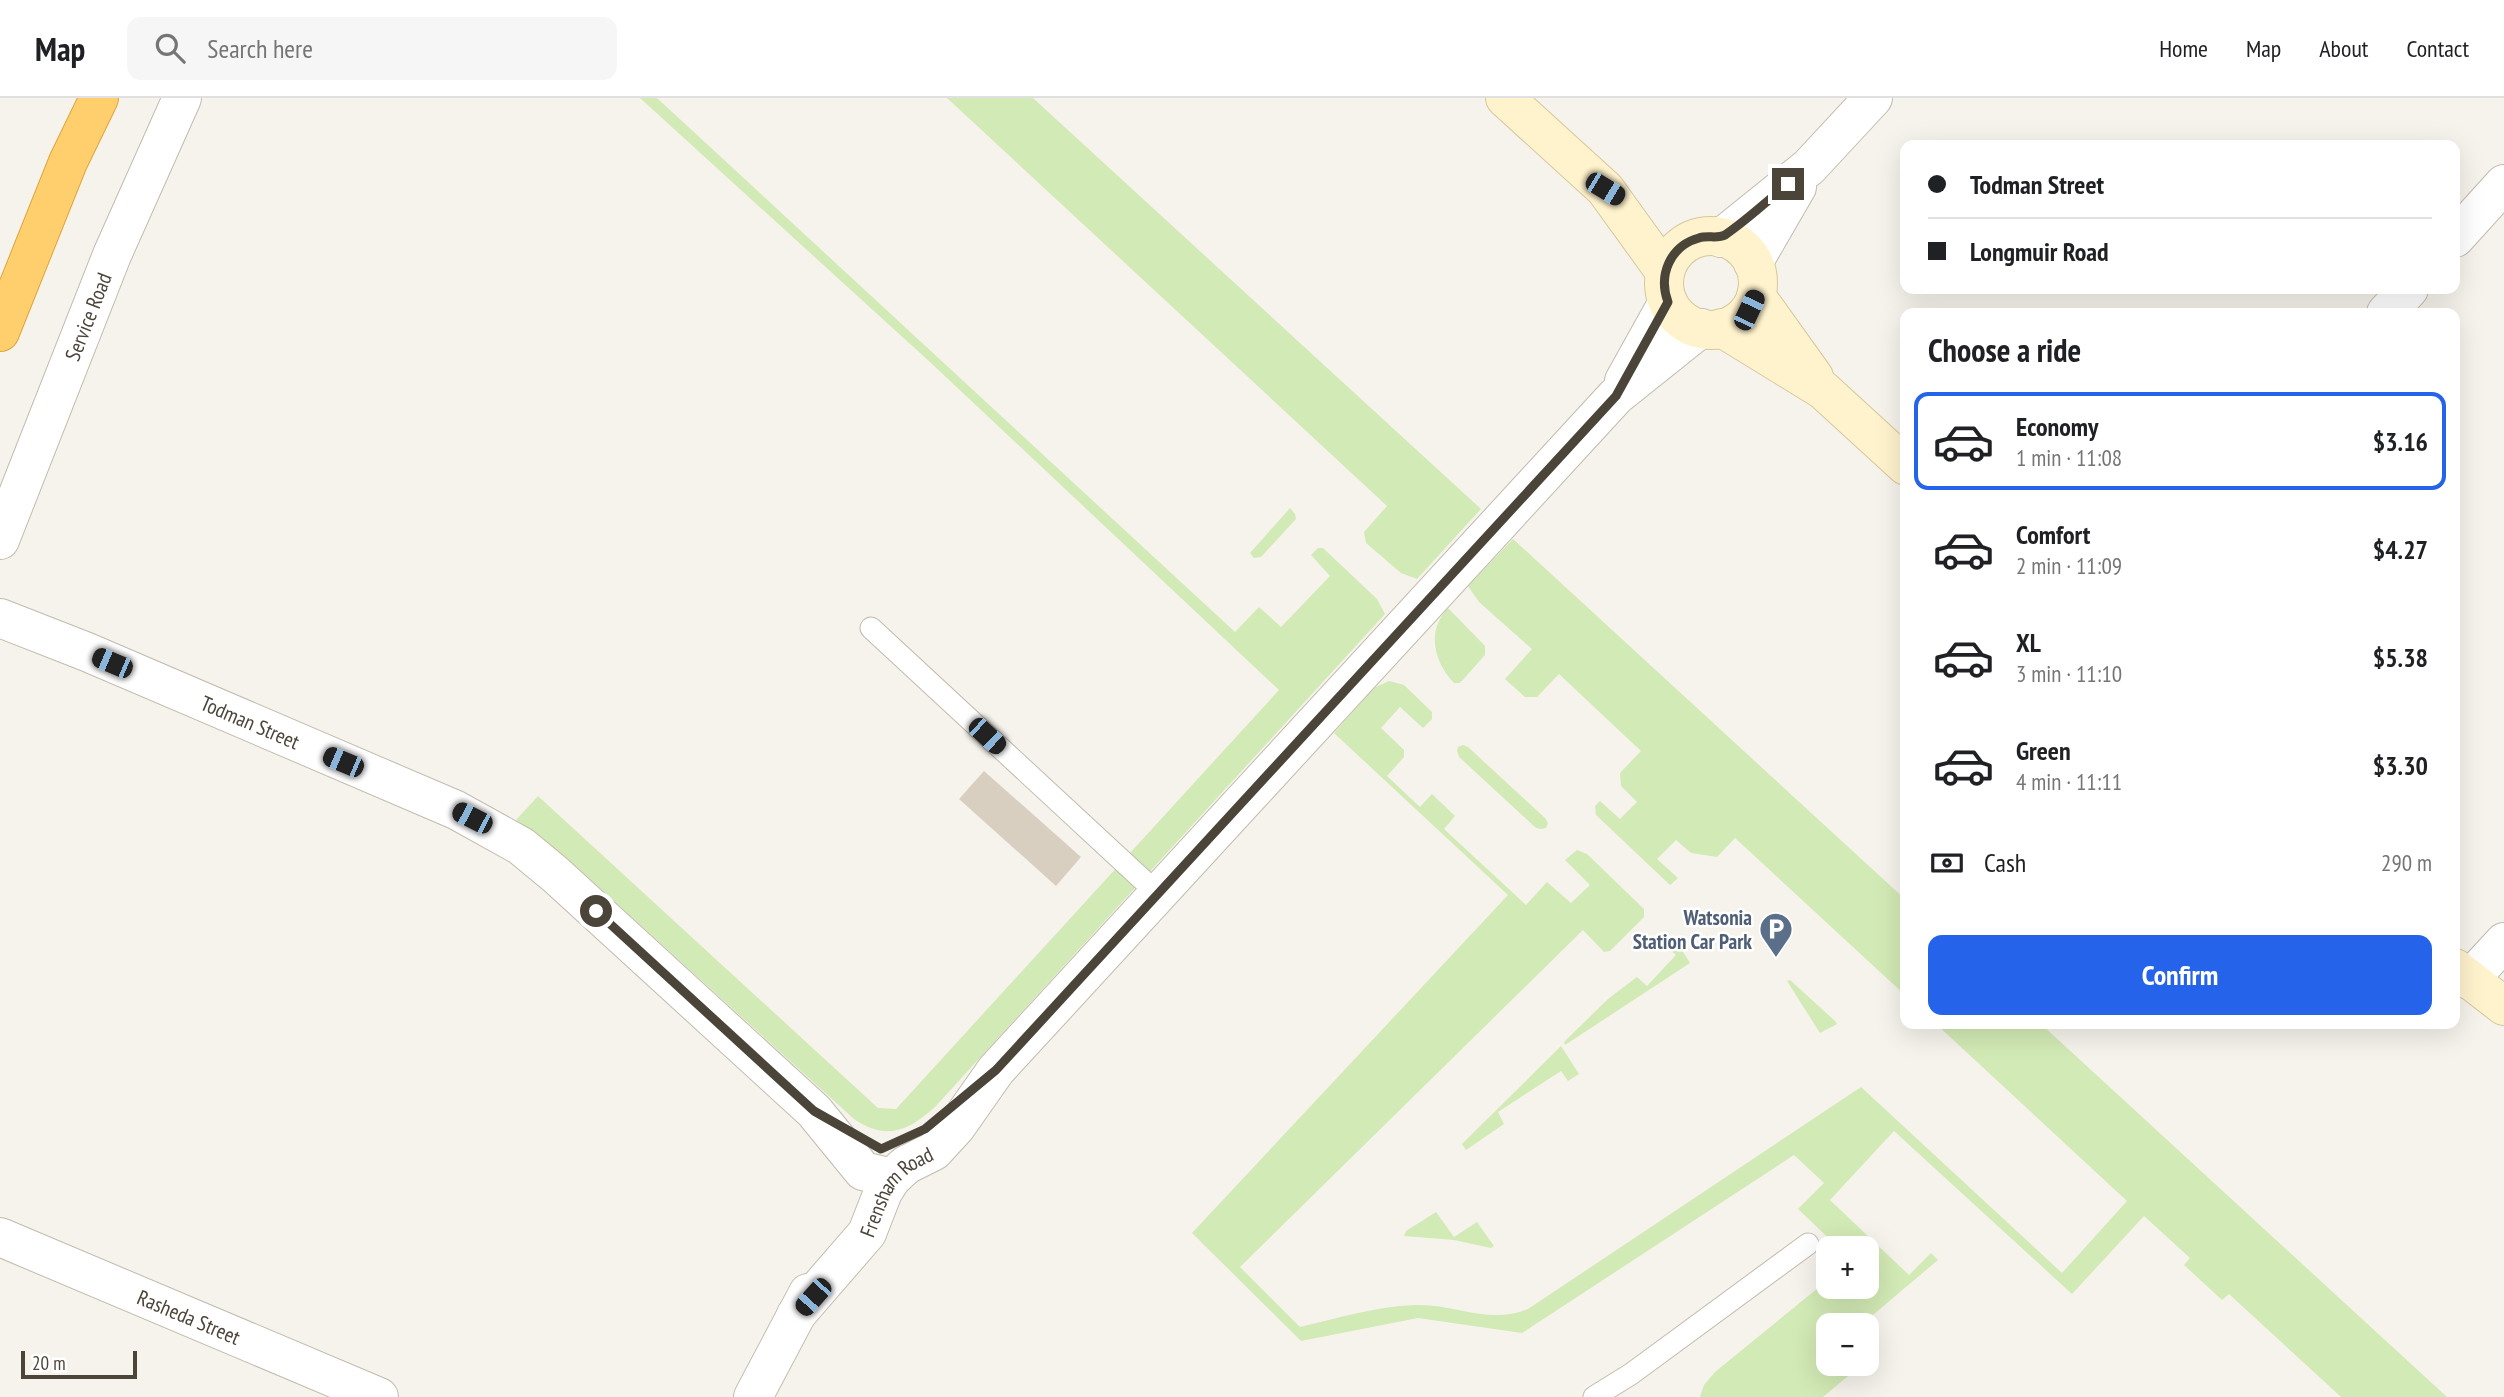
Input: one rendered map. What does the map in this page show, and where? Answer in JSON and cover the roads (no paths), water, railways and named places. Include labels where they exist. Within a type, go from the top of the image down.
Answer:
[{"type":"highway","points":[[0,332],[68,162],[99,98]]},
{"type":"street","name":"Service Road","points":[[0,540],[112,255],[182,98]]},
{"type":"street","points":[[1505,98],[1605,189],[1667,287],[1676,314],[1688,323],[1712,328],[1823,390],[1900,461]]},
{"type":"street","points":[[1667,287],[1670,259],[1679,248],[1706,239],[1809,167],[1873,98]]},
{"type":"street","points":[[1712,328],[1737,321],[1749,310],[1754,280],[1809,167]]},
{"type":"street","points":[[2460,232],[2504,184]]},
{"type":"street","points":[[1605,189],[1706,239],[1735,243],[1745,252],[1754,280],[1823,390]]},
{"type":"street","name":"Frensham Road","points":[[1616,396],[1667,287]]},
{"type":"street","points":[[2391,308],[2404,294]]},
{"type":"street","name":"Frensham Road","points":[[753,1397],[796,1315],[867,1233],[883,1192],[878,1166],[906,1166],[933,1151],[956,1127],[996,1070],[1616,396],[1712,328]]},
{"type":"street","name":"Todman Street","points":[[0,618],[100,657],[456,810],[521,846],[878,1166]]},
{"type":"street","points":[[2504,943],[2462,974],[2504,1006]]},
{"type":"street","name":"Rasheda Street","points":[[0,1237],[379,1397]]},
{"type":"lane","points":[[871,628],[1157,893]]},
{"type":"lane","points":[[1594,1397],[1631,1374],[1808,1244]]},
{"type":"place","name":"Watsonia Station Car Park","points":[[1776,959]]}]
